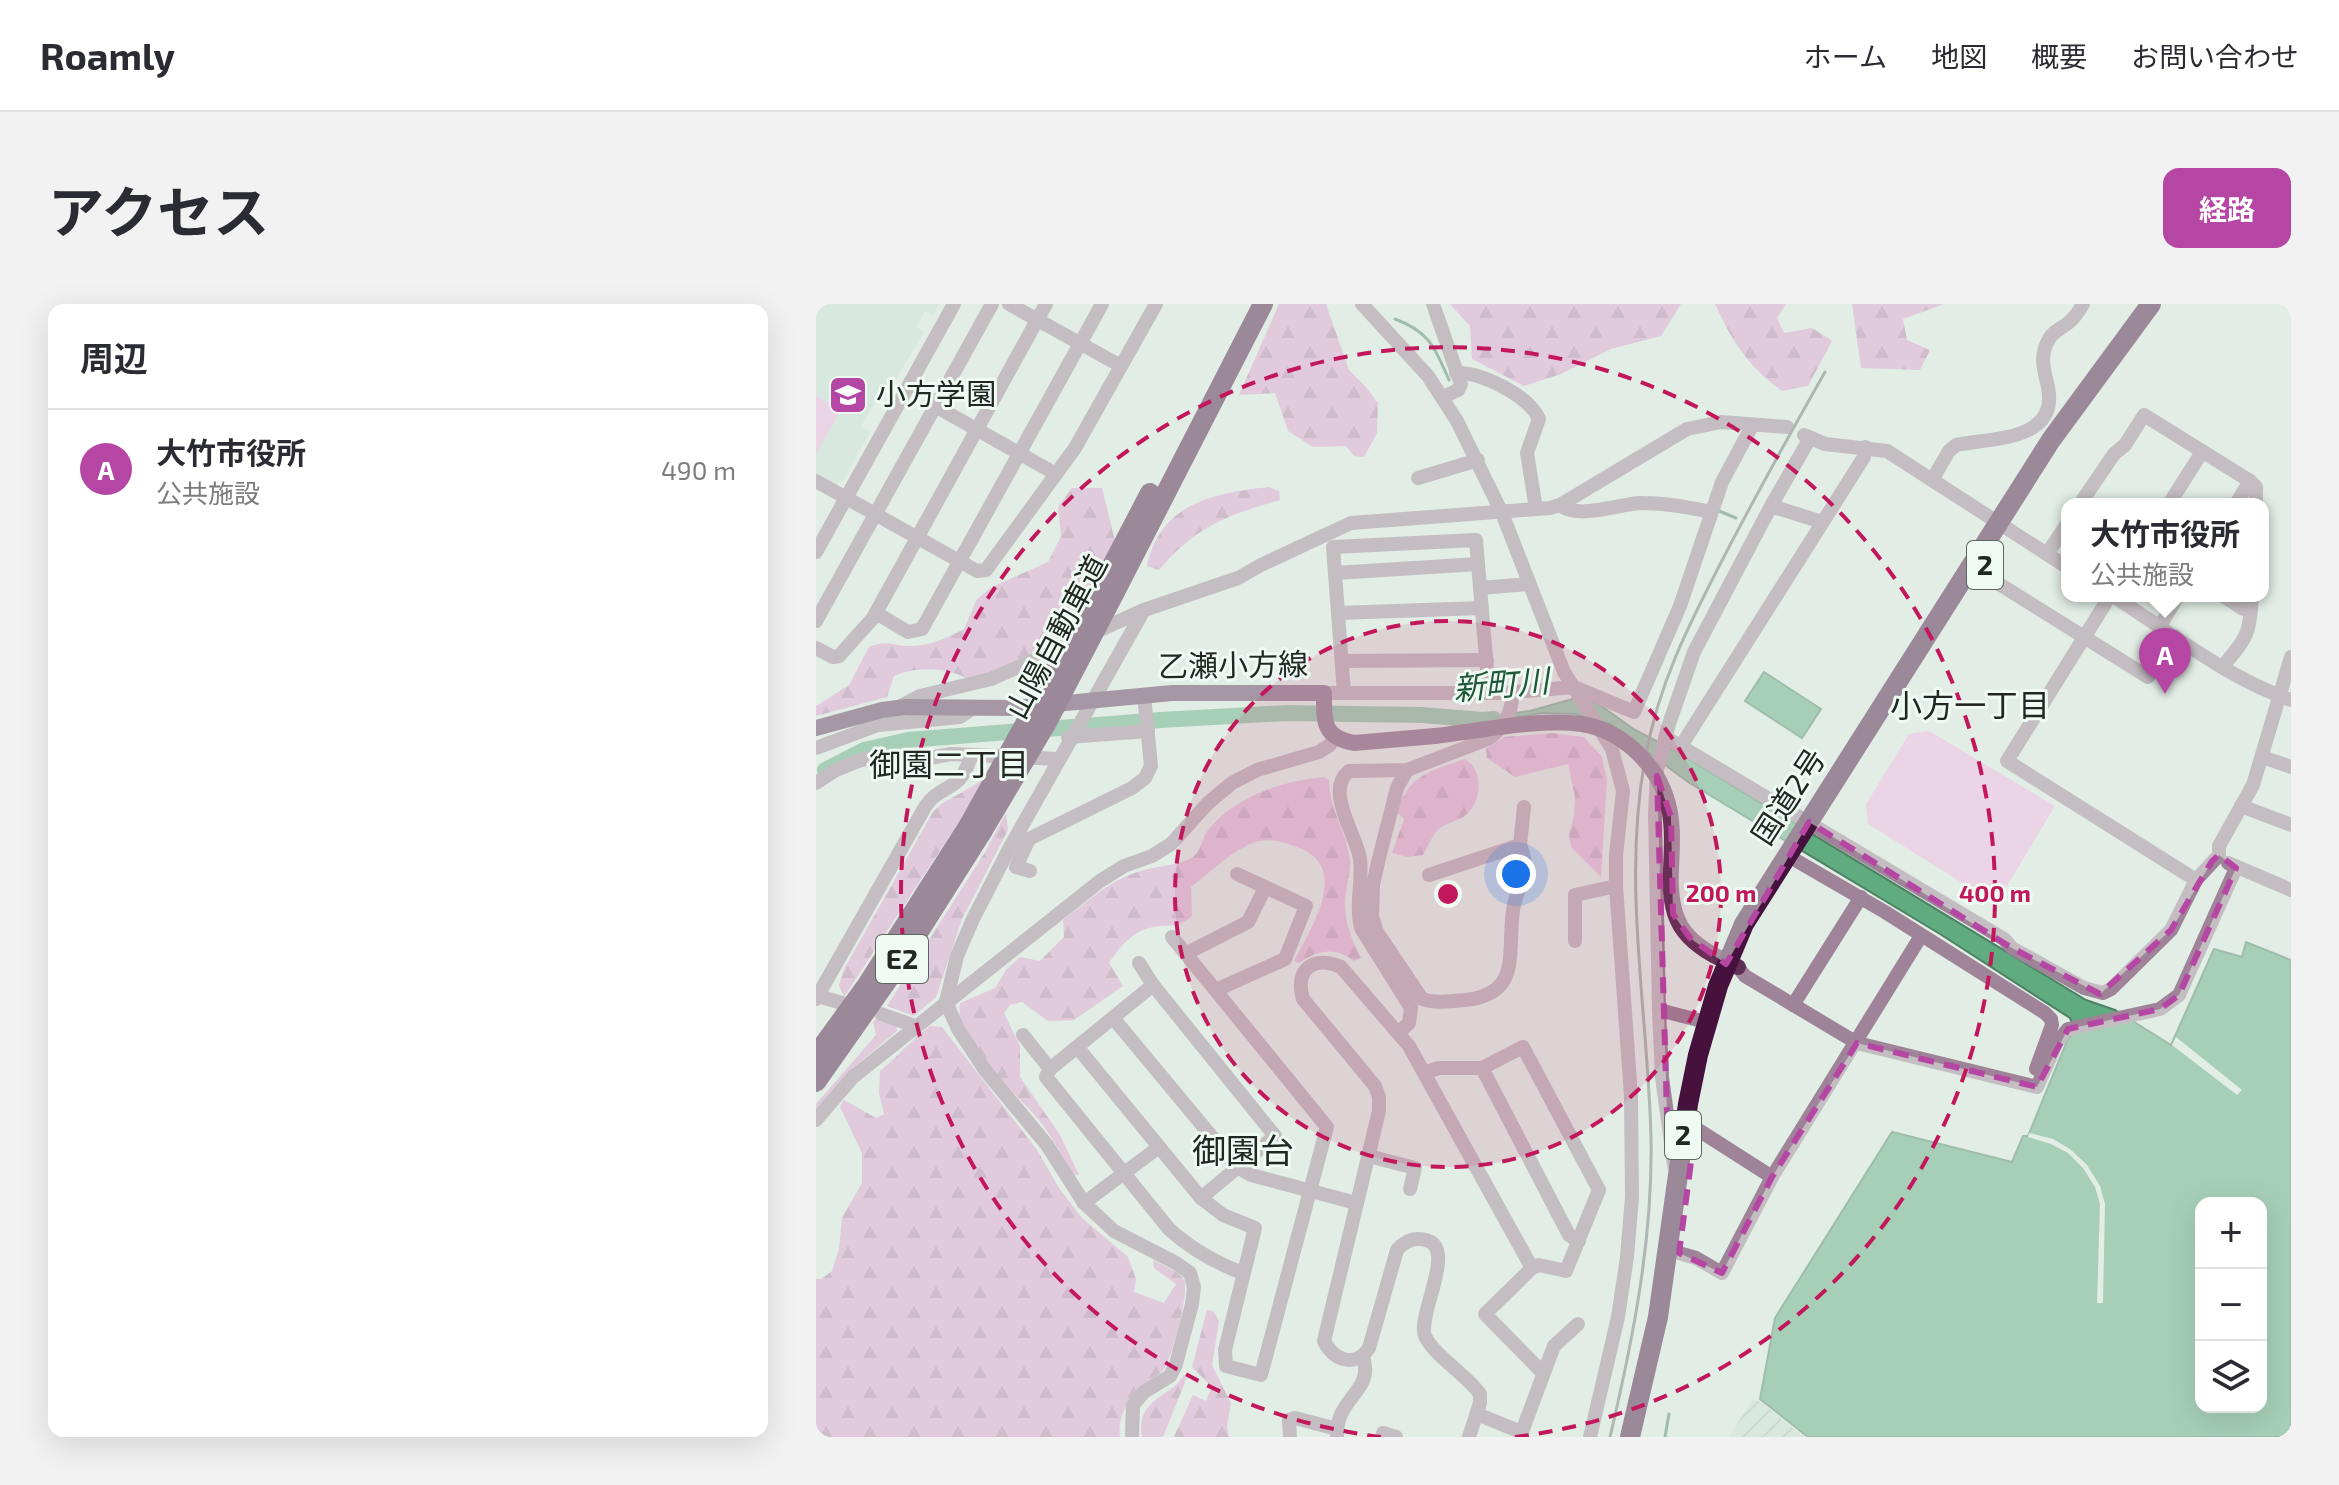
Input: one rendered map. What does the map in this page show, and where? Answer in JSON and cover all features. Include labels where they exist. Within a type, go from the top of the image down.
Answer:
[{"type":"highway","name":"E2","points":[[1156,501],[1248,304]]},
{"type":"highway","name":"E2","points":[[1156,501],[1263,304]]},
{"type":"highway","name":"国道2号","points":[[1642,1437],[1675,1291],[1683,1120],[1714,1037],[1744,924],[1796,856],[2002,526],[2051,440],[2151,304]]},
{"type":"highway","name":"国道2号","points":[[1812,827],[1980,572],[2002,526],[2164,304]]},
{"type":"highway","name":"山陽自動車道","points":[[816,1055],[976,828],[1132,526],[1156,501]]},
{"type":"highway","name":"山陽自動車道","points":[[816,1082],[894,971],[976,828],[1080,661],[1156,501]]},
{"type":"highway","name":"国道2号","points":[[1630,1437],[1658,1317],[1683,1120],[1706,1022],[1732,964]]},
{"type":"main road","name":"乙瀬小方線","points":[[816,728],[897,708],[1013,708],[1145,699],[1324,696],[1330,730]]},
{"type":"main road","points":[[1330,730],[1354,743],[1558,723],[1597,727],[1612,734],[1643,758],[1656,775],[1666,797],[1673,843],[1671,902],[1678,924],[1690,938],[1732,964]]},
{"type":"street","points":[[816,552],[954,304]]},
{"type":"street","points":[[816,621],[992,304]]},
{"type":"street","points":[[1009,304],[1121,366]]},
{"type":"street","points":[[816,648],[833,657],[839,656],[876,613],[1046,304]]},
{"type":"street","points":[[876,613],[908,632],[921,630],[1102,304]]},
{"type":"street","points":[[816,481],[977,571],[986,570],[1075,448],[1156,304]]},
{"type":"street","points":[[1362,304],[1428,376],[1443,397],[1478,460],[1502,513],[1564,672],[1619,746],[1625,759],[1629,782],[1624,886],[1641,1179],[1634,1263],[1600,1437]]},
{"type":"street","points":[[1433,304],[1461,384],[1458,390],[1443,397]]},
{"type":"street","points":[[1932,480],[1956,445],[2010,438],[2022,434],[2038,422],[2048,396],[2042,367],[2043,353],[2049,339],[2075,318],[2083,304]]},
{"type":"street","points":[[1456,373],[1469,373],[1523,398],[1537,414],[1539,419],[1527,453],[1536,509]]},
{"type":"street","points":[[935,406],[1056,474]]},
{"type":"street","points":[[2084,498],[2144,415],[2250,481],[2256,487],[2256,498]]},
{"type":"street","points":[[897,708],[920,696],[991,679],[1144,610],[1238,578],[1351,523],[1502,513],[1560,505],[1687,429],[1721,422],[1787,427]]},
{"type":"street","points":[[1324,696],[1344,693],[1580,694],[1634,712],[1680,606],[1722,482],[1752,426]]},
{"type":"street","points":[[1772,1177],[1683,1120],[1659,1010],[1657,770],[1694,652],[1807,436],[1835,445],[1887,451],[2061,563]]},
{"type":"street","points":[[1681,746],[1864,457],[1865,447]]},
{"type":"street","points":[[2173,498],[2202,452]]},
{"type":"street","points":[[1418,478],[1478,460]]},
{"type":"street","points":[[2240,498],[2250,481]]},
{"type":"street","points":[[1560,505],[1564,510],[1577,512],[1640,503],[1682,505],[1711,512]]},
{"type":"street","points":[[1771,506],[1822,522]]},
{"type":"street","points":[[1502,513],[1512,525],[1580,694],[1612,749],[1623,791],[1616,886],[1631,1096],[1632,1197],[1618,1317],[1590,1437]]},
{"type":"street","points":[[2047,554],[2061,533]]},
{"type":"street","points":[[1344,693],[1333,547],[1476,540],[1489,693]]},
{"type":"street","points":[[1335,573],[1478,564]]},
{"type":"street","points":[[1980,572],[2148,677],[2175,636]]},
{"type":"street","points":[[1480,588],[1528,584]]},
{"type":"street","points":[[2108,602],[2007,761],[2196,880]]},
{"type":"street","points":[[2122,602],[2223,666],[2286,698]]},
{"type":"street","points":[[2160,626],[2174,602]]},
{"type":"street","points":[[2232,602],[2243,609],[2252,603]]},
{"type":"street","points":[[2223,666],[2245,640],[2250,628],[2252,603]]},
{"type":"street","points":[[1338,613],[1482,608]]},
{"type":"street","points":[[1132,1437],[1133,1405],[1144,1392],[1170,1376],[1176,1364],[1194,1287],[1190,1273],[1114,1231],[1084,1203],[1047,1145],[985,1070],[958,1029],[946,1002],[957,956],[973,919],[1071,736],[1144,610]]},
{"type":"street","points":[[2291,657],[2286,698],[2253,785],[2219,846],[2219,855],[2224,861],[2291,890]]},
{"type":"street","points":[[1342,661],[1487,660]]},
{"type":"street","points":[[1398,1033],[1409,1023],[1411,1008],[1361,928],[1357,913],[1360,861],[1341,803],[1343,775],[1349,771],[1407,770],[1488,739],[1499,732],[1512,696]]},
{"type":"street","points":[[1030,871],[1016,867],[1029,839],[1132,788],[1145,778],[1151,766],[1145,699]]},
{"type":"street","points":[[816,748],[878,725],[960,717],[975,707]]},
{"type":"street","points":[[1071,736],[1148,730]]},
{"type":"street","points":[[816,1120],[853,1077],[1100,881],[1171,844],[1208,803],[1232,783],[1257,770],[1319,752],[1330,745],[1330,730]]},
{"type":"street","points":[[1664,740],[1681,746],[2004,939],[2012,948],[2096,993],[2111,989],[2171,930],[2196,880],[2219,855]]},
{"type":"street","points":[[816,783],[836,770],[876,757],[919,760],[951,754],[1059,759]]},
{"type":"street","points":[[842,1003],[817,997],[930,799],[959,781],[971,755]]},
{"type":"street","points":[[2262,757],[2291,767]]},
{"type":"street","points":[[1407,770],[1397,788],[1379,858],[1373,885],[1372,916],[1377,932],[1422,999],[1431,1002],[1485,998],[1502,985],[1514,930],[1515,903],[1527,872],[1520,845],[1524,807]]},
{"type":"street","points":[[2241,806],[2291,825]]},
{"type":"street","points":[[1429,875],[1520,845]]},
{"type":"street","points":[[1796,856],[2051,1019],[2052,1025],[2030,1087]]},
{"type":"street","points":[[1732,964],[1745,976],[1857,1043],[2037,1087],[2060,1037],[2076,1026],[2160,1009],[2173,1002],[2184,986],[2236,868]]},
{"type":"street","points":[[1216,990],[1285,959],[1306,906],[1237,874]]},
{"type":"street","points":[[1575,941],[1575,895],[1616,886]]},
{"type":"street","points":[[1187,953],[1248,922],[1265,888]]},
{"type":"street","points":[[1793,1005],[1861,897]]},
{"type":"street","points":[[1679,1253],[1696,1258],[1722,1273],[1772,1177],[1921,936]]},
{"type":"street","points":[[1078,1048],[1201,1198],[1223,1215],[1255,1228],[1225,1350],[1226,1366],[1261,1375],[1327,1127],[1172,937]]},
{"type":"street","points":[[1469,1437],[1480,1394],[1426,1337],[1423,1327],[1439,1260],[1433,1244],[1414,1239],[1402,1243],[1397,1250],[1369,1348],[1363,1357],[1357,1360],[1336,1357],[1324,1341],[1369,1156],[1379,1097],[1375,1086],[1303,999],[1301,978],[1306,968],[1316,962],[1330,962],[1341,967],[1398,1033],[1426,1072],[1532,1268]]},
{"type":"street","points":[[1139,963],[1153,985],[1275,1136],[1201,1198]]},
{"type":"street","points":[[1153,985],[1050,1069],[1046,1077],[1169,1229],[1189,1247],[1214,1262],[1242,1273]]},
{"type":"street","points":[[1659,1010],[1706,1022]]},
{"type":"street","points":[[881,1014],[915,1026]]},
{"type":"street","points":[[1114,1019],[1237,1167],[1251,1175],[1356,1203]]},
{"type":"street","points":[[1023,1035],[1050,1069]]},
{"type":"street","points":[[1426,1072],[1439,1068],[1482,1068],[1523,1047],[1599,1190],[1566,1271],[1539,1265],[1532,1268],[1485,1314],[1542,1372]]},
{"type":"street","points":[[1482,1068],[1569,1235],[1579,1241]]},
{"type":"street","points":[[1084,1203],[1159,1147]]},
{"type":"street","points":[[1369,1156],[1415,1168],[1410,1189]]},
{"type":"street","points":[[1477,1414],[1521,1434],[1554,1346],[1578,1324]]},
{"type":"street","points":[[1290,1437],[1289,1420],[1295,1418],[1337,1433],[1343,1407],[1363,1386],[1366,1366],[1363,1357]]},
{"type":"highlighted area","points":[[1657,776],[1671,817],[1673,914],[1690,938],[1726,964],[1809,822],[2012,948],[2100,994],[2171,930],[2212,861],[2219,855],[2236,868],[2179,995],[2160,1009],[2068,1029],[2037,1087],[1857,1043],[1772,1177],[1722,1273],[1679,1253],[1696,1124],[1667,1115]]},
{"type":"shaded area","name":"小方学園","points":[[816,304],[939,304],[933,315],[925,311],[916,327],[924,331],[922,335],[894,383],[889,381],[861,426],[870,432],[843,481],[831,485],[816,477]]},
{"type":"shaded area","points":[[816,396],[841,410],[816,454]]},
{"type":"shaded area","points":[[1764,672],[1821,709],[1802,738],[1745,701]]},
{"type":"shaded area","points":[[1576,698],[1597,703],[1635,730],[1672,749],[2086,1000],[2115,1010],[2171,1045],[2214,949],[2242,957],[2246,942],[2291,960],[2291,1437],[1808,1437],[1760,1399],[1775,1318],[1892,1132],[2012,1162],[2023,1136],[2028,1136],[2067,1041],[2075,1030],[2070,1018],[1940,934],[1688,782],[1610,724],[1574,714],[1543,713],[1484,722],[1472,719],[1530,711]]},
{"type":"shaded area","points":[[1929,731],[2055,806],[1996,904],[1868,824],[1866,804],[1909,734]]},
{"type":"shaded area","points":[[1752,1400],[1760,1401],[1804,1437],[1729,1437]]},
{"type":"green space","points":[[1279,304],[1326,304],[1349,370],[1378,403],[1377,433],[1364,457],[1354,456],[1346,446],[1313,447],[1288,431],[1275,393],[1239,395]]},
{"type":"green space","points":[[1450,304],[1681,304],[1661,336],[1611,349],[1561,374],[1524,386],[1472,359],[1470,326]]},
{"type":"green space","points":[[1715,304],[1786,304],[1777,318],[1784,333],[1812,328],[1832,341],[1808,386],[1782,391],[1759,372],[1728,331]]},
{"type":"green space","points":[[1852,304],[1944,304],[1903,319],[1907,340],[1930,350],[1920,370],[1861,368]]},
{"type":"green space","points":[[1269,487],[1279,491],[1280,500],[1213,524],[1186,543],[1159,570],[1147,566],[1164,528],[1192,505],[1229,493]]},
{"type":"green space","points":[[1072,488],[1102,488],[1116,545],[1074,630],[993,674],[969,680],[942,670],[922,669],[902,673],[894,676],[887,697],[816,716],[816,706],[849,685],[869,647],[884,643],[922,645],[951,636],[964,629],[977,599],[992,587],[1048,562],[1061,536],[1058,507]]},
{"type":"green space","points":[[1552,733],[1584,737],[1602,757],[1607,780],[1601,877],[1571,847],[1569,834],[1575,797],[1568,764],[1515,777],[1487,758],[1486,749],[1504,737]]},
{"type":"green space","points":[[1465,759],[1475,770],[1479,785],[1472,808],[1464,816],[1437,830],[1423,855],[1407,857],[1392,853],[1404,819],[1397,812],[1408,789],[1423,776]]},
{"type":"green space","points":[[991,766],[962,822],[956,826],[844,997],[839,985],[844,969],[933,812],[978,783]]},
{"type":"green space","points":[[1325,777],[1329,780],[1332,801],[1348,850],[1350,865],[1345,911],[1361,958],[1354,961],[1340,953],[1326,952],[1299,963],[1294,961],[1317,914],[1325,881],[1321,867],[1312,855],[1294,846],[1265,840],[1231,855],[1191,887],[1192,916],[1176,925],[1143,930],[1126,942],[1109,963],[1123,986],[1074,1020],[1048,1021],[1022,1002],[1010,1005],[1004,1013],[1020,1046],[1020,1077],[1060,1135],[1079,1175],[1073,1174],[1039,1120],[976,1050],[960,1018],[960,1003],[995,988],[1006,970],[1020,957],[1040,961],[1064,937],[1063,920],[1109,885],[1147,869],[1193,857],[1209,829],[1232,807],[1278,786]]},
{"type":"green space","points":[[1006,813],[1008,830],[962,919],[936,997],[914,1016],[887,1006],[985,852]]},
{"type":"green space","points":[[878,1017],[896,1023],[897,1031],[854,1067],[816,1112],[816,1104],[876,1035],[873,1022]]},
{"type":"green space","points":[[930,1026],[942,1027],[1037,1150],[1059,1188],[1082,1218],[1128,1257],[1136,1279],[1134,1292],[1164,1303],[1176,1284],[1154,1268],[1153,1260],[1184,1280],[1182,1310],[1167,1362],[1162,1371],[1129,1401],[1120,1421],[1120,1437],[816,1437],[816,1279],[832,1271],[839,1249],[842,1218],[862,1183],[862,1153],[840,1107],[844,1100],[876,1118],[884,1114],[879,1093],[880,1071]]},
{"type":"green space","points":[[1207,1310],[1213,1311],[1219,1321],[1212,1365],[1231,1403],[1227,1426],[1229,1437],[1174,1437],[1193,1395],[1206,1401],[1212,1387],[1192,1367]]},
{"type":"green space","points":[[1184,1375],[1187,1377],[1163,1437],[1142,1437],[1144,1414],[1149,1406]]},
{"type":"pier","points":[[2176,1037],[2242,1090],[2237,1095],[2172,1045]]},
{"type":"pier","points":[[2029,1133],[2053,1139],[2070,1149],[2087,1165],[2100,1186],[2105,1204],[2103,1303],[2097,1303],[2100,1204],[2095,1187],[2083,1168],[2068,1153],[2028,1137]]},
{"type":"waterway","points":[[1395,319],[1407,324],[1430,342],[1449,380]]},
{"type":"waterway","points":[[1719,511],[1736,518]]},
{"type":"waterway","name":"新町川","points":[[825,770],[864,750],[908,740],[1161,720],[1287,713],[1494,719]]},
{"type":"waterway","points":[[1665,1437],[1669,1414]]},
{"type":"railway","points":[[1610,1437],[1640,1289],[1649,1214],[1651,1138],[1638,948],[1636,854],[1639,806],[1651,729],[1668,675],[1690,624],[1752,503],[1825,372]]},
{"type":"place","name":"小方学園","points":[[848,395]]},
{"type":"place","name":"大竹市役所","points":[[2165,694]]},
{"type":"district","name":"小方一丁目","points":[[1970,706]]},
{"type":"district","name":"御園二丁目","points":[[949,765]]},
{"type":"district","name":"御園台","points":[[1243,1151]]}]
